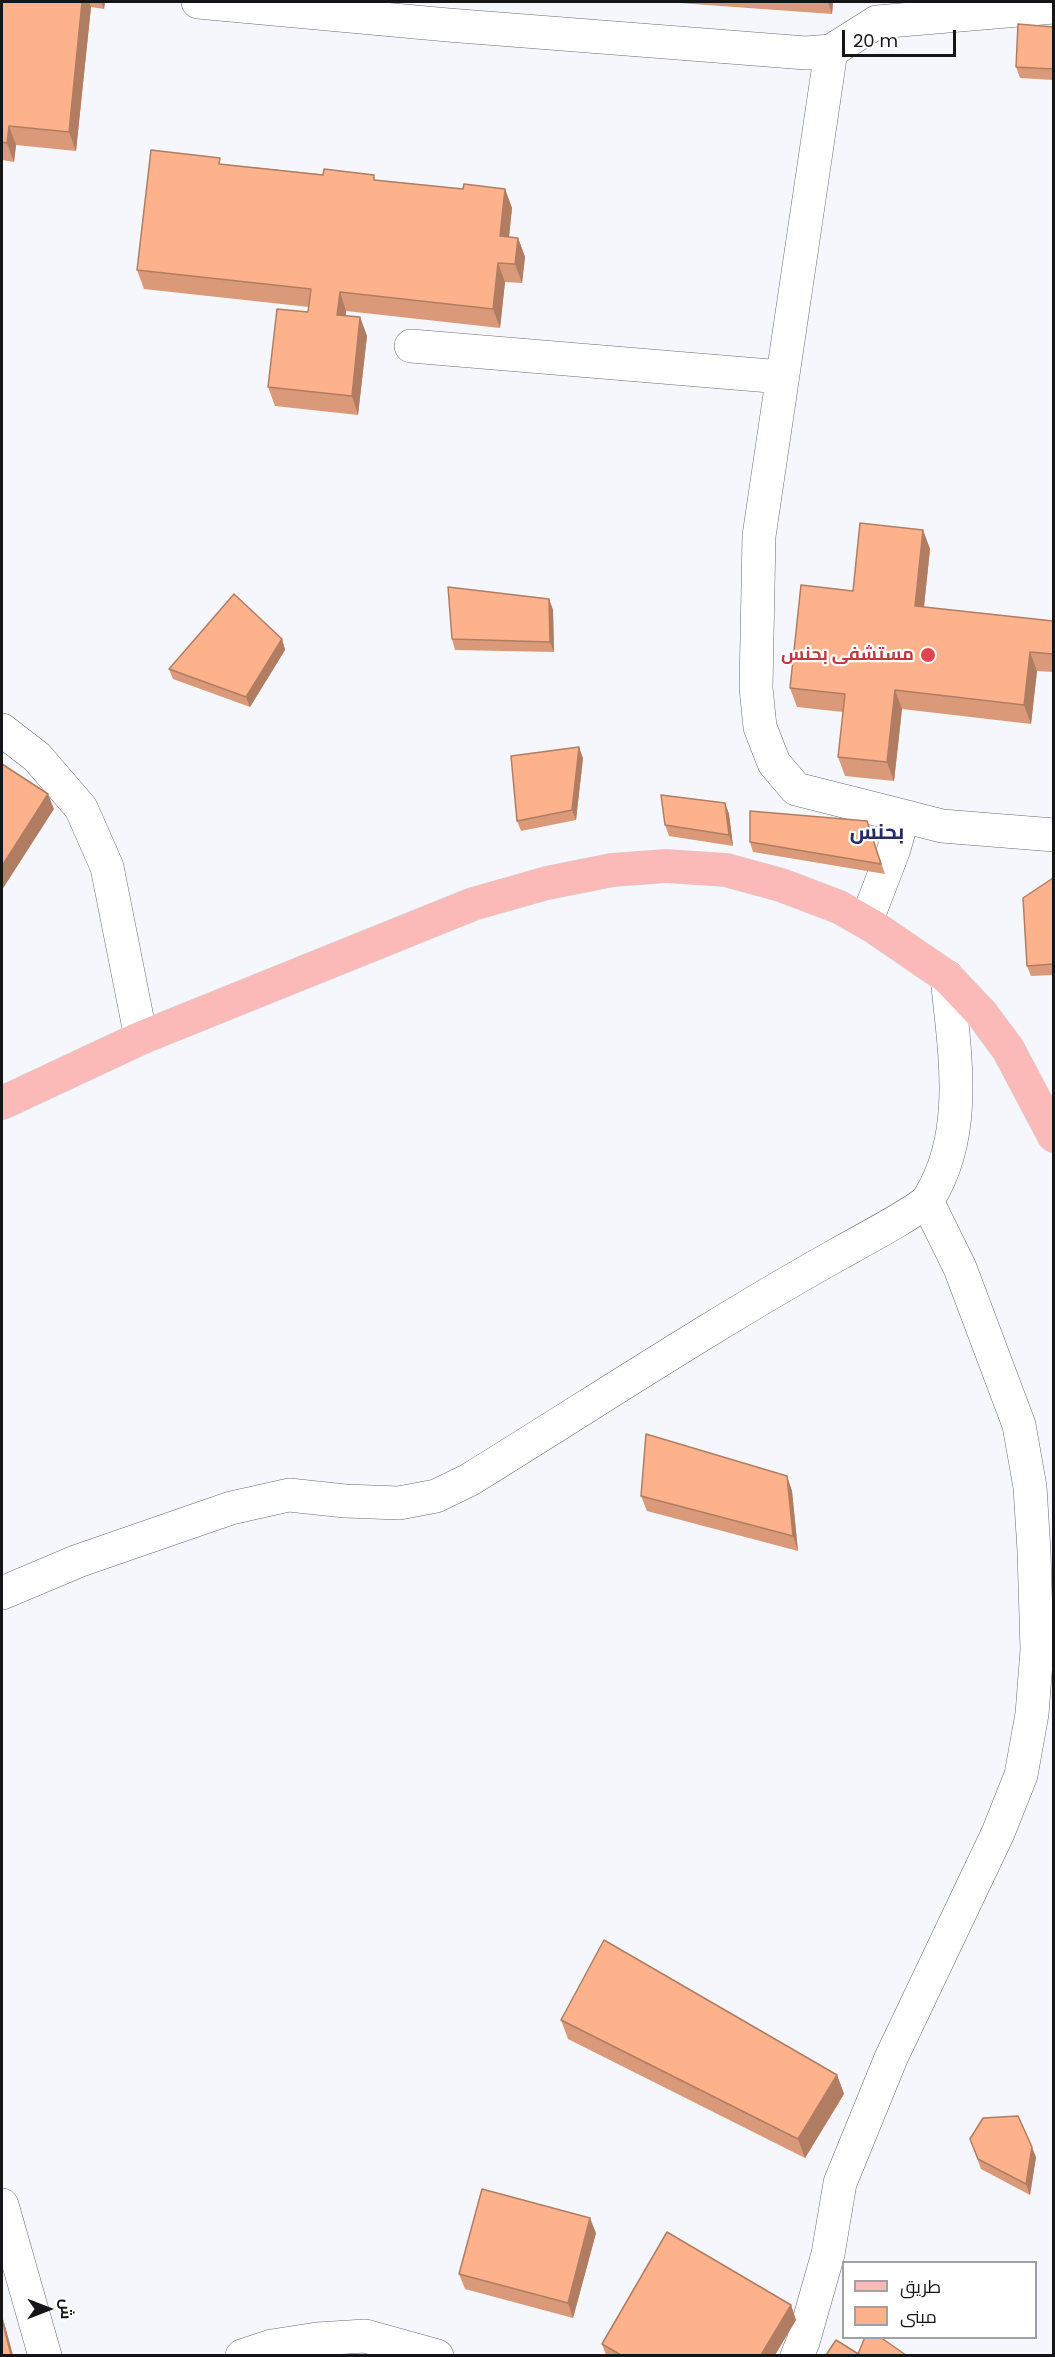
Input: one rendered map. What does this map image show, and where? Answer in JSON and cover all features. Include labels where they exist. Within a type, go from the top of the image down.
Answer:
[{"type":"main road","points":[[2,1102],[141,1038],[473,904],[547,883],[612,870],[666,866],[726,870],[781,885],[839,907],[866,922],[947,977],[982,1014],[1008,1049],[1053,1136]]},
{"type":"street","points":[[198,2],[448,25],[806,53],[831,51],[878,22],[1053,7]]},
{"type":"street","points":[[831,51],[759,536],[756,688],[760,727],[774,764],[796,789],[942,826],[1053,835]]},
{"type":"street","points":[[411,346],[782,377]]},
{"type":"street","points":[[2,730],[37,757],[81,808],[107,867],[141,1038]]},
{"type":"street","points":[[866,922],[894,849],[903,816]]},
{"type":"street","points":[[2,1593],[78,1561],[231,1508],[289,1495],[345,1501],[399,1503],[436,1496],[469,1480],[756,1300],[927,1201],[940,1175],[950,1146],[955,1119],[956,1068],[947,977]]},
{"type":"street","points":[[797,2355],[803,2342],[828,2254],[840,2183],[895,2048],[998,1833],[1021,1775],[1032,1714],[1037,1650],[1034,1551],[1030,1487],[1019,1425],[960,1268],[927,1201]]},
{"type":"street","points":[[2,2205],[45,2355]]},
{"type":"street","points":[[242,2355],[272,2346],[318,2339],[365,2336],[437,2355]]},
{"type":"building","points":[[2,2],[82,2],[69,132],[9,126],[7,143],[2,142]]},
{"type":"building","points":[[1018,24],[1053,27],[1053,69],[1016,67]]},
{"type":"building","points":[[151,150],[220,158],[219,164],[323,175],[324,169],[374,175],[374,180],[463,189],[464,184],[505,189],[500,236],[518,238],[515,264],[498,263],[493,309],[340,292],[337,315],[360,317],[352,396],[268,387],[277,309],[308,312],[311,289],[137,270]]},
{"type":"building","name":"مستشفى بحنس","points":[[860,523],[923,530],[915,606],[1053,621],[1053,654],[1030,652],[1024,705],[895,690],[887,762],[838,757],[845,694],[790,688],[801,585],[853,591]]},
{"type":"building","points":[[448,587],[549,599],[550,642],[452,639]]},
{"type":"building","points":[[234,594],[282,639],[246,697],[169,669]]},
{"type":"building","points":[[579,747],[572,810],[517,821],[511,756]]},
{"type":"building","points":[[2,764],[48,794],[2,866]]},
{"type":"building","points":[[661,795],[725,803],[729,835],[665,825]]},
{"type":"building","points":[[750,811],[867,821],[881,864],[750,842]]},
{"type":"building","points":[[1053,878],[1053,964],[1027,966],[1023,898]]},
{"type":"building","points":[[646,1434],[787,1476],[793,1536],[641,1496]]},
{"type":"building","points":[[604,1940],[837,2075],[798,2139],[561,2020]]},
{"type":"building","points":[[1018,2116],[1032,2147],[1026,2184],[978,2159],[970,2139],[983,2118]]},
{"type":"building","points":[[482,2189],[590,2218],[568,2303],[459,2274]]},
{"type":"building","points":[[667,2232],[791,2305],[761,2355],[621,2355],[602,2344]]},
{"type":"building","points":[[2,2319],[11,2355],[2,2355]]},
{"type":"building","points":[[864,2339],[883,2339],[906,2355],[860,2355],[858,2354]]},
{"type":"building","points":[[836,2340],[860,2355],[826,2355]]},
{"type":"place","name":"مستشفى بحنس","points":[[928,655]]},
{"type":"district","name":"بحنس","points":[[877,834]]}]
